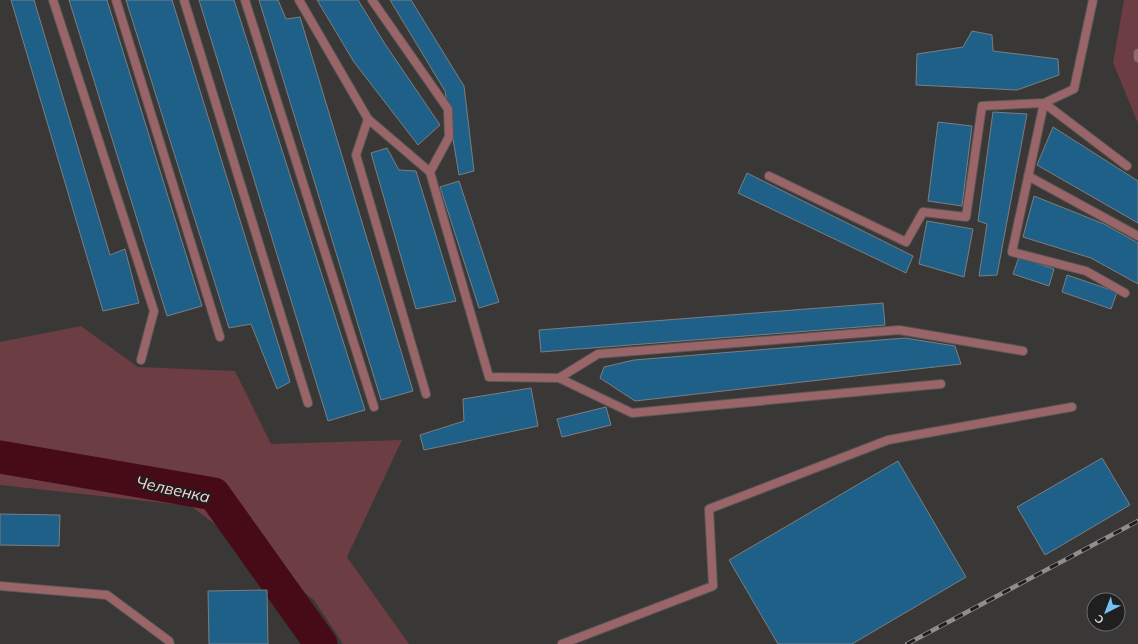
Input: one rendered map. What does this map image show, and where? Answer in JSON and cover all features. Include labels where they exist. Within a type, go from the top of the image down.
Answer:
[{"type":"lane","points":[[52,0],[154,311],[141,360]]},
{"type":"lane","points":[[116,0],[220,337]]},
{"type":"lane","points":[[184,0],[308,403]]},
{"type":"lane","points":[[245,0],[374,407]]},
{"type":"lane","points":[[299,0],[368,119],[430,172],[489,377],[559,378],[632,413],[941,384]]},
{"type":"lane","points":[[372,0],[448,109],[449,137],[430,172]]},
{"type":"lane","points":[[769,176],[906,242],[923,212],[966,217],[982,106],[1044,103],[1074,89],[1093,0]]},
{"type":"lane","points":[[1138,53],[1138,58]]},
{"type":"lane","points":[[1044,103],[1127,166]]},
{"type":"lane","points":[[1044,103],[1012,252],[1086,271],[1125,293]]},
{"type":"lane","points":[[368,119],[356,155],[426,394]]},
{"type":"lane","points":[[1028,176],[1138,236]]},
{"type":"lane","points":[[559,378],[598,354],[899,330],[1023,351]]},
{"type":"lane","points":[[562,644],[713,586],[709,509],[888,440],[1072,407]]},
{"type":"lane","points":[[0,586],[107,595],[169,641],[170,644]]},
{"type":"shaded area","points":[[1124,0],[1138,0],[1138,123],[1113,63]]},
{"type":"shaded area","points":[[81,326],[138,367],[235,371],[271,444],[402,440],[347,557],[409,644],[343,644],[314,600],[191,506],[0,485],[0,342]]},
{"type":"building","points":[[11,0],[34,0],[110,255],[125,249],[139,303],[103,311]]},
{"type":"building","points":[[69,0],[107,0],[202,306],[167,316]]},
{"type":"building","points":[[126,0],[172,0],[290,382],[277,389],[251,324],[229,328]]},
{"type":"building","points":[[199,0],[234,0],[365,410],[328,421]]},
{"type":"building","points":[[259,0],[278,0],[286,19],[300,17],[413,391],[381,400]]},
{"type":"building","points":[[317,0],[358,0],[385,44],[440,125],[418,145],[354,62]]},
{"type":"building","points":[[390,0],[411,0],[464,86],[474,171],[459,175],[445,91]]},
{"type":"building","points":[[972,31],[992,35],[993,51],[1058,59],[1059,75],[1017,90],[916,85],[917,54],[963,47]]},
{"type":"building","points":[[993,112],[1027,114],[997,275],[979,276],[987,224],[978,221]]},
{"type":"building","points":[[938,122],[972,126],[962,206],[928,201]]},
{"type":"building","points":[[1053,127],[1138,181],[1138,223],[1037,165]]},
{"type":"building","points":[[387,148],[399,170],[416,171],[456,301],[416,309],[371,153]]},
{"type":"building","points":[[747,173],[913,256],[906,273],[738,193]]},
{"type":"building","points":[[459,181],[499,302],[479,308],[440,187]]},
{"type":"building","points":[[1034,196],[1104,224],[1138,243],[1138,284],[1091,258],[1023,237]]},
{"type":"building","points":[[927,221],[973,229],[964,277],[919,264]]},
{"type":"building","points":[[1019,257],[1054,269],[1049,286],[1013,274]]},
{"type":"building","points":[[1067,275],[1117,292],[1111,309],[1062,292]]},
{"type":"building","points":[[883,303],[885,325],[541,352],[539,330]]},
{"type":"building","points":[[905,338],[955,346],[961,364],[635,401],[600,378],[604,367],[634,360]]},
{"type":"building","points":[[531,388],[538,426],[424,450],[420,435],[464,421],[463,399]]},
{"type":"building","points":[[606,407],[611,425],[562,437],[557,419]]},
{"type":"building","points":[[1102,458],[1130,505],[1045,555],[1017,507]]},
{"type":"building","points":[[898,461],[966,577],[852,644],[778,644],[729,560]]},
{"type":"building","points":[[0,514],[60,515],[59,546],[0,545]]},
{"type":"building","points":[[267,590],[268,644],[209,644],[208,591]]},
{"type":"waterway","name":"Челвенка","points":[[0,457],[214,494],[321,644]]},
{"type":"railway","points":[[907,644],[1138,521]]}]
